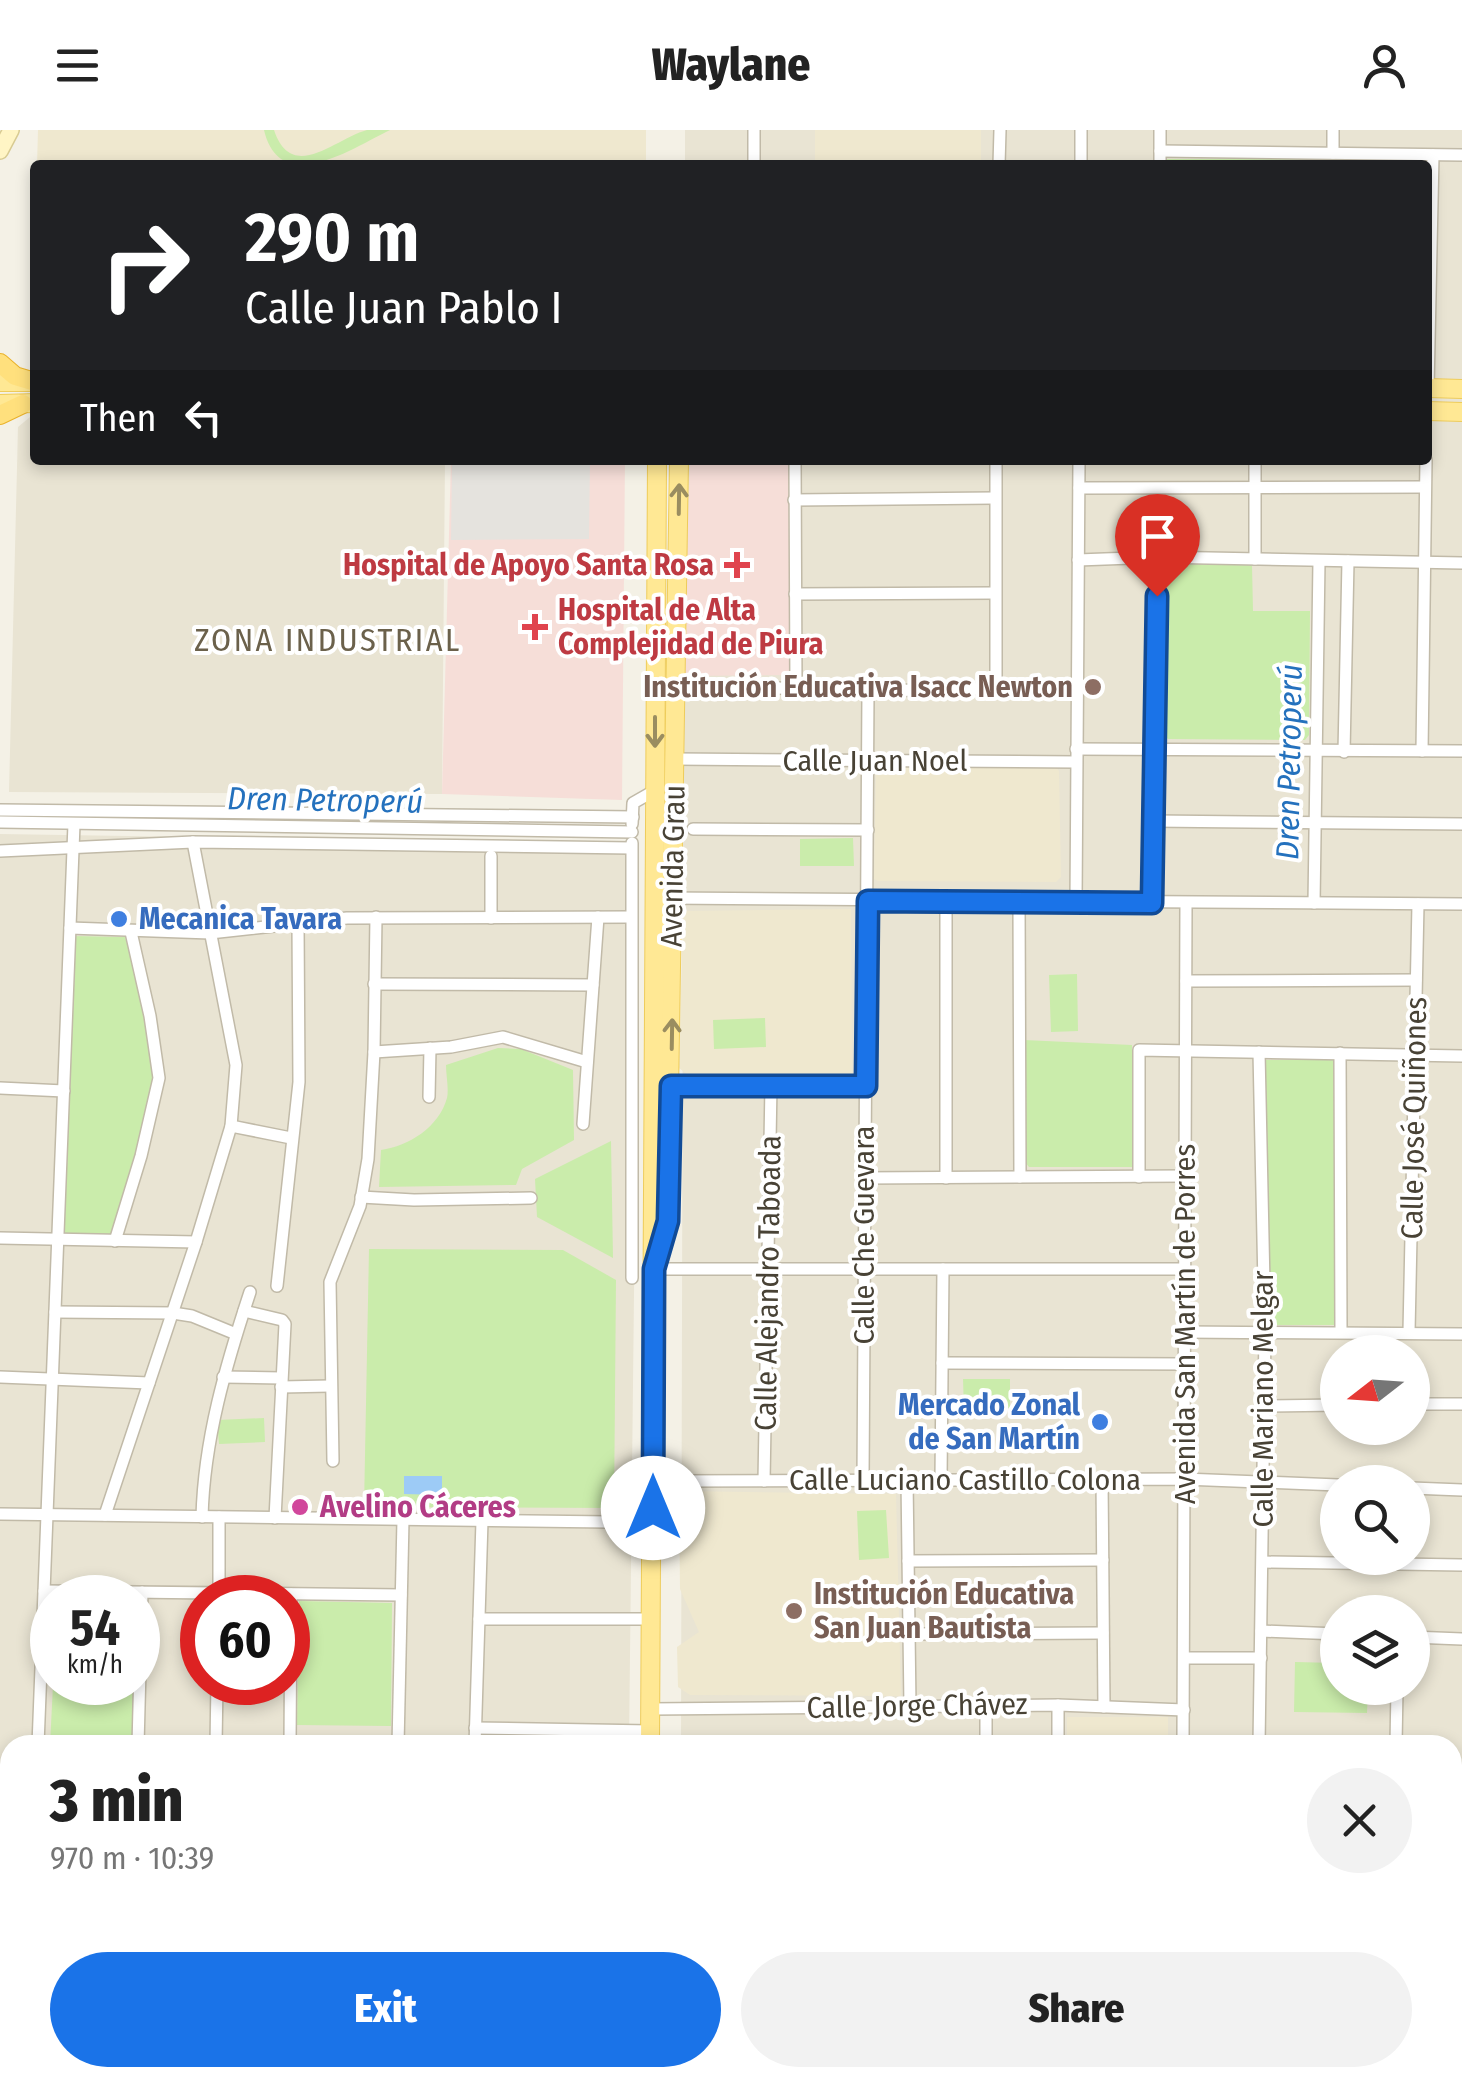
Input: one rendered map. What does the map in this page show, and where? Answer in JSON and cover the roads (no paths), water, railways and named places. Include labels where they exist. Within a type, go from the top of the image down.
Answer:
[{"type":"highway","points":[[0,363],[15,376],[30,380]]},
{"type":"highway","points":[[0,416],[29,404]]},
{"type":"main road","points":[[0,151],[11,130]]},
{"type":"main road","points":[[0,382],[30,382]]},
{"type":"main road","points":[[1432,388],[1462,388]]},
{"type":"main road","points":[[0,404],[29,404]]},
{"type":"main road","points":[[1432,414],[1462,412]]},
{"type":"main road","name":"Avenida Grau","points":[[650,1735],[654,1269],[668,1221],[654,898],[657,465]]},
{"type":"main road","name":"Avenida Grau","points":[[661,1086],[674,898],[680,465]]},
{"type":"street","points":[[754,130],[754,160]]},
{"type":"street","points":[[999,160],[1000,130]]},
{"type":"street","points":[[1081,130],[1081,160]]},
{"type":"street","points":[[1160,130],[1160,158],[1333,153],[1357,159],[1462,155]]},
{"type":"street","points":[[1333,130],[1333,153]]},
{"type":"street","points":[[1432,187],[1433,155]]},
{"type":"street","points":[[796,465],[796,688]]},
{"type":"street","points":[[996,465],[996,688]]},
{"type":"street","points":[[1076,903],[1079,465]]},
{"type":"street","points":[[1255,465],[1256,559]]},
{"type":"street","points":[[1422,751],[1426,465]]},
{"type":"street","points":[[1079,488],[1425,487]]},
{"type":"street","points":[[794,500],[994,498]]},
{"type":"street","points":[[1078,560],[1158,557],[1462,563]]},
{"type":"street","points":[[1152,903],[1158,557]]},
{"type":"street","points":[[1314,903],[1318,561]]},
{"type":"street","points":[[1344,752],[1348,561]]},
{"type":"street","points":[[795,594],[995,593]]},
{"type":"street","points":[[655,684],[868,691],[1076,687]]},
{"type":"street","name":"Calle Che Guevara","points":[[863,1480],[868,691]]},
{"type":"street","name":"Calle Juan Noel","points":[[674,759],[868,762],[1156,750],[1462,751]]},
{"type":"street","points":[[632,1278],[632,817],[633,803],[654,791]]},
{"type":"street","points":[[0,810],[632,817]]},
{"type":"street","points":[[1153,821],[1462,824]]},
{"type":"street","points":[[0,822],[632,832]]},
{"type":"street","points":[[44,1575],[74,824]]},
{"type":"street","points":[[694,829],[868,830]]},
{"type":"street","points":[[0,851],[194,842],[631,848]]},
{"type":"street","points":[[105,1515],[231,1126],[236,1065],[194,842]]},
{"type":"street","points":[[491,856],[491,918]]},
{"type":"street","points":[[654,898],[1462,904]]},
{"type":"street","points":[[946,902],[946,1178]]},
{"type":"street","points":[[1019,902],[1020,1177]]},
{"type":"street","name":"Avenida San Martín de Porres","points":[[1184,1735],[1186,903]]},
{"type":"street","name":"Calle José Quiñones","points":[[1410,1332],[1418,904]]},
{"type":"street","points":[[583,1124],[598,917]]},
{"type":"street","points":[[70,928],[210,933],[376,918],[630,917]]},
{"type":"street","points":[[333,1461],[330,1282],[362,1197],[368,1158],[376,918]]},
{"type":"street","points":[[277,1286],[299,1082],[298,923]]},
{"type":"street","points":[[115,1241],[159,1078],[131,932]]},
{"type":"street","points":[[1186,980],[1416,980]]},
{"type":"street","points":[[374,984],[592,985]]},
{"type":"street","points":[[374,1052],[503,1037],[587,1062]]},
{"type":"street","points":[[430,1048],[430,1097]]},
{"type":"street","points":[[1139,1176],[1139,1050],[1462,1056]]},
{"type":"street","name":"Calle Mariano Melgar","points":[[1259,1052],[1265,1332],[1259,1735]]},
{"type":"street","points":[[1340,1053],[1341,1332]]},
{"type":"street","points":[[661,1086],[866,1086]]},
{"type":"street","name":"Calle Alejandro Taboada","points":[[764,1481],[772,1086]]},
{"type":"street","points":[[0,1088],[64,1091]]},
{"type":"street","points":[[231,1126],[292,1138]]},
{"type":"street","points":[[864,1178],[1186,1176]]},
{"type":"street","points":[[362,1197],[531,1198]]},
{"type":"street","points":[[0,1238],[196,1242]]},
{"type":"street","points":[[654,1269],[1185,1269]]},
{"type":"street","points":[[941,1480],[942,1269]]},
{"type":"street","points":[[202,1517],[203,1479],[223,1377],[250,1292]]},
{"type":"street","points":[[244,1311],[285,1324],[276,1518]]},
{"type":"street","points":[[55,1312],[172,1313],[192,1316],[236,1334]]},
{"type":"street","points":[[1185,1332],[1462,1334]]},
{"type":"street","points":[[942,1363],[1185,1364]]},
{"type":"street","points":[[0,1377],[149,1383]]},
{"type":"street","points":[[223,1377],[330,1386]]},
{"type":"street","points":[[1430,1404],[1462,1404]]},
{"type":"street","points":[[1264,1406],[1320,1405]]},
{"type":"street","name":"Calle Luciano Castillo Colona","points":[[0,1514],[609,1522],[680,1481],[1184,1479],[1320,1485]]},
{"type":"street","points":[[907,1480],[910,1706]]},
{"type":"street","points":[[1102,1480],[1104,1707]]},
{"type":"street","points":[[1430,1489],[1462,1490]]},
{"type":"street","points":[[219,1517],[219,1575]]},
{"type":"street","points":[[398,1735],[403,1520]]},
{"type":"street","points":[[475,1735],[482,1522]]},
{"type":"street","points":[[908,1561],[1102,1560]]},
{"type":"street","points":[[1263,1562],[1462,1565]]},
{"type":"street","points":[[310,1594],[401,1595]]},
{"type":"street","points":[[479,1620],[652,1620]]},
{"type":"street","points":[[1262,1631],[1320,1633]]},
{"type":"street","points":[[909,1634],[1103,1633]]},
{"type":"street","points":[[1430,1638],[1462,1639]]},
{"type":"street","points":[[1184,1658],[1261,1658]]},
{"type":"street","points":[[39,1735],[43,1705]]},
{"type":"street","points":[[138,1735],[139,1705]]},
{"type":"street","points":[[216,1735],[217,1705]]},
{"type":"street","points":[[290,1705],[290,1735]]},
{"type":"street","points":[[1058,1705],[1058,1735]]},
{"type":"street","name":"Calle Jorge Chávez","points":[[650,1709],[1058,1705],[1184,1710]]},
{"type":"street","points":[[1396,1735],[1397,1705]]},
{"type":"street","points":[[986,1706],[986,1735]]},
{"type":"street","points":[[475,1728],[598,1735]]},
{"type":"water","points":[[404,1476],[442,1476],[442,1495],[404,1494]]},
{"type":"place","name":"Hospital de Apoyo Santa Rosa","points":[[737,565]]},
{"type":"place","name":"Hospital de Alta Complejidad de Piura","points":[[535,627]]},
{"type":"place","name":"Institución Educativa Isacc Newton","points":[[1093,687]]},
{"type":"place","name":"Mecanica Tavara","points":[[119,919]]},
{"type":"place","name":"Mercado Zonal de San Martín","points":[[1100,1422]]},
{"type":"place","name":"Avelino Cáceres","points":[[300,1507]]},
{"type":"place","name":"Institución Educativa San Juan Bautista","points":[[794,1611]]},
{"type":"district","name":"ZONA INDUSTRIAL","points":[[328,640]]},
{"type":"water label","name":"Dren Petroperú","points":[[1289,762]]},
{"type":"water label","name":"Dren Petroperú","points":[[325,800]]}]
